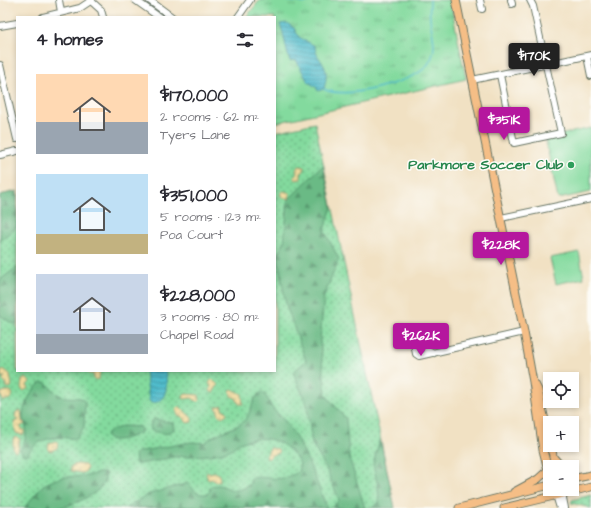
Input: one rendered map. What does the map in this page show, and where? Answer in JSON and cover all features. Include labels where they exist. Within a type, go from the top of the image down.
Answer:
[{"type":"main road","points":[[456,0],[534,382],[536,408],[546,460]]},
{"type":"main road","points":[[534,382],[538,390],[544,416]]},
{"type":"main road","points":[[552,452],[554,460]]},
{"type":"main road","points":[[553,457],[556,460]]},
{"type":"main road","points":[[509,496],[543,474]]},
{"type":"main road","points":[[579,477],[591,475]]},
{"type":"main road","points":[[459,508],[543,487]]},
{"type":"main road","points":[[579,489],[591,487]]},
{"type":"main road","points":[[504,508],[544,496]]},
{"type":"street","points":[[59,0],[61,12]]},
{"type":"street","points":[[48,16],[80,8],[92,0],[101,10],[103,16]]},
{"type":"street","points":[[135,0],[158,16]]},
{"type":"street","points":[[149,0],[171,16]]},
{"type":"street","points":[[239,16],[248,2],[240,0]]},
{"type":"street","points":[[480,0],[482,8]]},
{"type":"street","points":[[530,1],[538,0]]},
{"type":"street","points":[[500,75],[514,143],[561,133],[534,6],[530,1]]},
{"type":"street","points":[[0,26],[16,22]]},
{"type":"street","points":[[472,80],[589,56],[591,76]]},
{"type":"street","points":[[0,65],[16,135]]},
{"type":"street","points":[[0,155],[16,151]]},
{"type":"street","points":[[501,218],[591,199]]},
{"type":"street","points":[[434,353],[524,332]]},
{"type":"street","points":[[558,496],[560,508]]},
{"type":"street","points":[[560,496],[565,508]]},
{"type":"green space","points":[[260,0],[450,0],[466,79],[276,123],[276,16],[247,16]]},
{"type":"green space","points":[[315,123],[395,508],[0,508],[0,195],[16,191],[16,372],[276,372],[276,132]]},
{"type":"green space","name":"Parkmore Soccer Club","points":[[591,128],[591,192],[558,199],[545,138]]},
{"type":"green space","points":[[323,165],[332,207],[324,230],[339,259],[324,296],[320,341],[326,395],[346,419],[349,457],[365,508],[332,508],[339,500],[326,468],[312,444],[307,405],[293,372],[306,361],[286,305],[277,254],[284,243],[288,200]]},
{"type":"green space","points":[[16,191],[16,227],[0,241],[0,195]]},
{"type":"green space","points":[[579,252],[584,278],[556,284],[550,258]]},
{"type":"green space","points":[[16,268],[16,324],[11,323],[0,315],[0,280]]},
{"type":"green space","points":[[42,382],[47,384],[59,395],[81,398],[85,402],[84,427],[76,439],[48,439],[37,444],[27,455],[24,455],[20,450],[26,437],[26,426],[23,418],[24,408],[35,388]]},
{"type":"green space","points":[[262,392],[266,396],[272,408],[283,419],[297,439],[327,508],[239,508],[238,506],[228,506],[126,508],[149,494],[189,483],[196,492],[207,494],[210,491],[209,487],[215,485],[237,490],[250,484],[251,478],[285,478],[298,472],[300,464],[289,449],[282,444],[267,439],[250,440],[218,454],[175,457],[136,464],[135,454],[138,452],[191,442],[205,443],[219,433],[235,427],[247,418],[256,397]]},
{"type":"green space","points":[[154,419],[173,423],[174,429],[166,434],[152,431],[150,427],[151,422]]},
{"type":"green space","points":[[124,426],[141,427],[141,432],[129,438],[118,440],[109,439],[106,437],[109,431]]},
{"type":"green space","points":[[380,439],[395,508],[371,508],[379,503],[378,486],[373,464]]},
{"type":"green space","points":[[105,473],[105,480],[96,492],[81,501],[59,508],[24,508],[43,485],[63,477],[87,476]]},
{"type":"green space","points":[[591,495],[591,508],[571,503],[572,500]]},
{"type":"sand","points":[[299,166],[304,167],[304,171],[301,173],[301,179],[296,180],[294,177],[297,174],[296,169]]},
{"type":"sand","points":[[283,191],[290,193],[289,199],[282,197],[280,194]]},
{"type":"sand","points":[[5,370],[10,374],[12,386],[10,388],[6,387],[6,384],[2,380],[5,377],[1,377],[1,371]]},
{"type":"sand","points":[[88,372],[100,372],[99,379],[94,380],[93,374],[89,374]]},
{"type":"sand","points":[[26,378],[30,382],[27,385],[29,388],[23,391],[21,388],[22,380]]},
{"type":"sand","points":[[212,379],[218,385],[213,393],[210,391],[211,387],[209,383]]},
{"type":"sand","points":[[232,389],[242,394],[243,404],[239,404],[236,398],[231,396],[230,391]]},
{"type":"sand","points":[[11,391],[13,395],[10,399],[3,401],[0,393]]},
{"type":"sand","points":[[186,394],[199,395],[200,400],[198,402],[192,398],[184,399],[183,396]]},
{"type":"sand","points":[[223,405],[222,409],[226,411],[227,414],[222,417],[219,415],[216,407]]},
{"type":"sand","points":[[179,406],[192,418],[192,422],[187,423],[183,417],[178,416],[176,409]]},
{"type":"sand","points":[[21,410],[22,421],[25,424],[20,427],[24,430],[24,434],[22,435],[16,433],[14,422],[18,420],[15,418],[16,412]]},
{"type":"sand","points":[[16,437],[20,439],[18,450],[15,452],[13,449],[13,439]]},
{"type":"sand","points":[[56,441],[58,443],[57,448],[51,451],[48,450],[49,443]]},
{"type":"sand","points":[[270,448],[278,449],[279,453],[272,455],[268,459],[266,456]]},
{"type":"sand","points":[[77,464],[85,465],[87,468],[86,471],[82,473],[71,471],[71,466]]},
{"type":"sand","points":[[215,472],[219,475],[220,480],[215,482],[212,479],[208,480],[206,473]]},
{"type":"water","points":[[287,23],[294,28],[299,37],[315,46],[315,50],[324,65],[326,72],[324,89],[318,91],[316,87],[308,82],[296,60],[290,61],[280,24]]},
{"type":"water","points":[[145,372],[165,372],[166,392],[164,396],[157,402],[151,403],[149,400]]},
{"type":"waterway","points":[[283,0],[304,3],[314,0]]},
{"type":"waterway","points":[[324,89],[333,92],[346,92],[376,88],[405,79],[417,74],[425,68],[432,57],[434,48],[430,16],[430,0]]},
{"type":"place","name":"Parkmore Soccer Club","points":[[571,165]]}]
